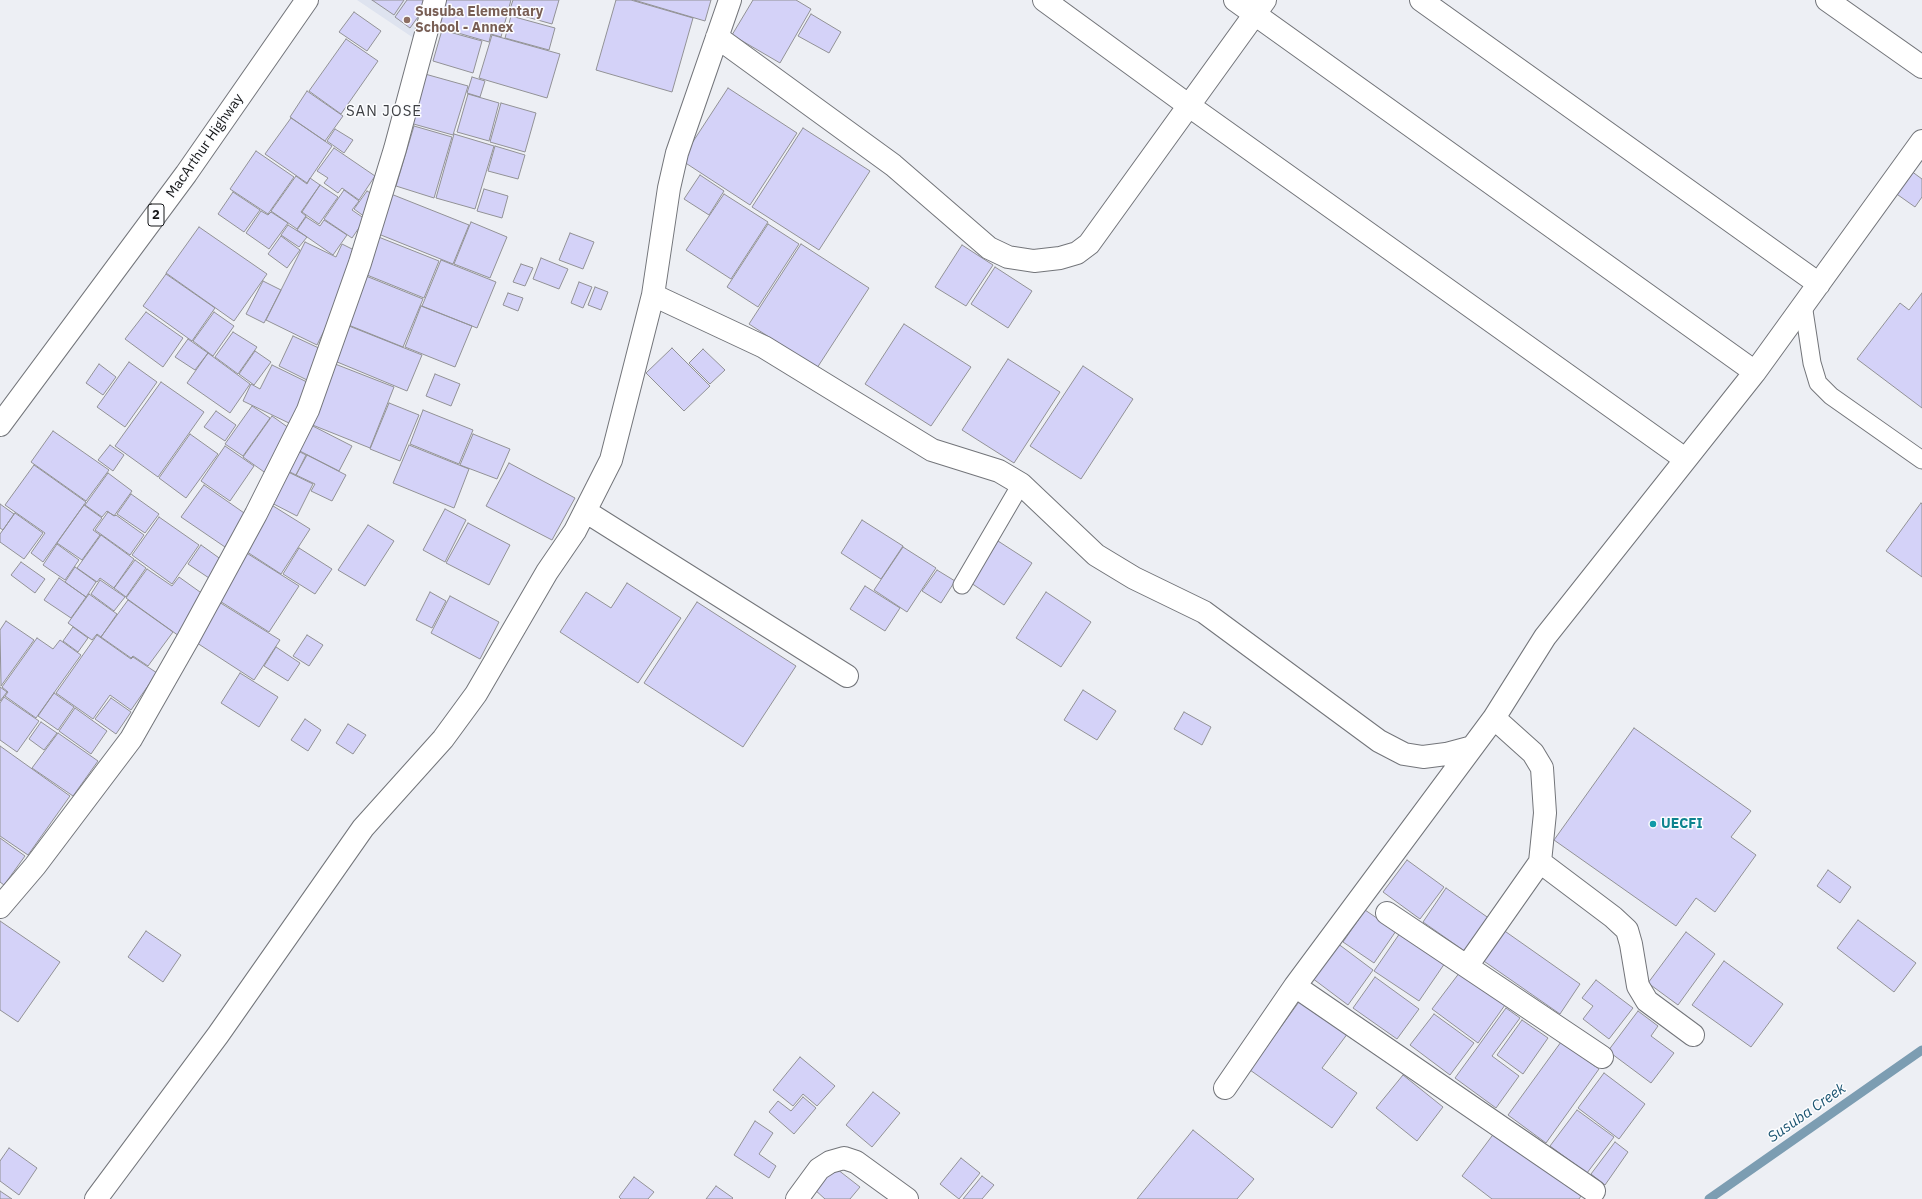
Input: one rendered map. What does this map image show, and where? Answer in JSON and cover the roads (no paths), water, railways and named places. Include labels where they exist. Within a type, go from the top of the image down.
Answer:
[{"type":"main road","name":"MacArthur Highway","points":[[0,425],[186,174],[307,0]]},
{"type":"main road","points":[[0,908],[35,866],[131,739],[188,640],[253,521],[308,410],[360,263],[395,149],[435,0]]},
{"type":"main road","points":[[96,1199],[218,1035],[363,828],[443,739],[476,694],[547,572],[575,531],[611,460],[653,295],[669,188],[676,153],[730,0]]},
{"type":"main road","points":[[1044,0],[1188,105],[1685,459]]},
{"type":"main road","points":[[1235,0],[1260,7],[1755,372]]},
{"type":"main road","points":[[1421,0],[1820,284]]},
{"type":"main road","points":[[1827,0],[1922,67]]},
{"type":"main road","points":[[717,37],[893,165],[989,248],[1008,258],[1034,261],[1060,258],[1077,254],[1089,244],[1260,7]]},
{"type":"main road","points":[[1225,1088],[1295,986],[1494,718],[1544,636],[1755,372],[1922,142]]},
{"type":"main road","points":[[653,295],[764,347],[932,450],[999,471],[1021,484],[1096,555],[1134,578],[1204,612],[1380,742],[1404,754],[1423,757],[1446,754],[1472,747]]},
{"type":"main road","points":[[585,511],[847,676]]},
{"type":"main road","points":[[1467,966],[1540,862],[1545,813],[1542,768],[1533,753],[1494,718]]},
{"type":"main road","points":[[1540,862],[1613,916],[1627,930],[1631,944],[1638,986],[1647,1002],[1693,1035]]},
{"type":"main road","points":[[1387,914],[1602,1057]]},
{"type":"main road","points":[[1295,986],[1594,1191]]},
{"type":"main road","points":[[797,1199],[819,1169],[830,1162],[844,1158],[856,1162],[907,1199]]},
{"type":"lane","points":[[1803,304],[1812,362],[1818,383],[1831,396],[1922,460]]},
{"type":"lane","points":[[962,585],[1021,484]]},
{"type":"waterway","name":"Susuba Creek","points":[[1709,1199],[1922,1050]]},
{"type":"place","name":"Susuba Elementary School - Annex","points":[[407,20]]},
{"type":"place","name":"UECFI","points":[[1653,824]]},
{"type":"district","name":"SAN JOSE","points":[[384,112]]}]
